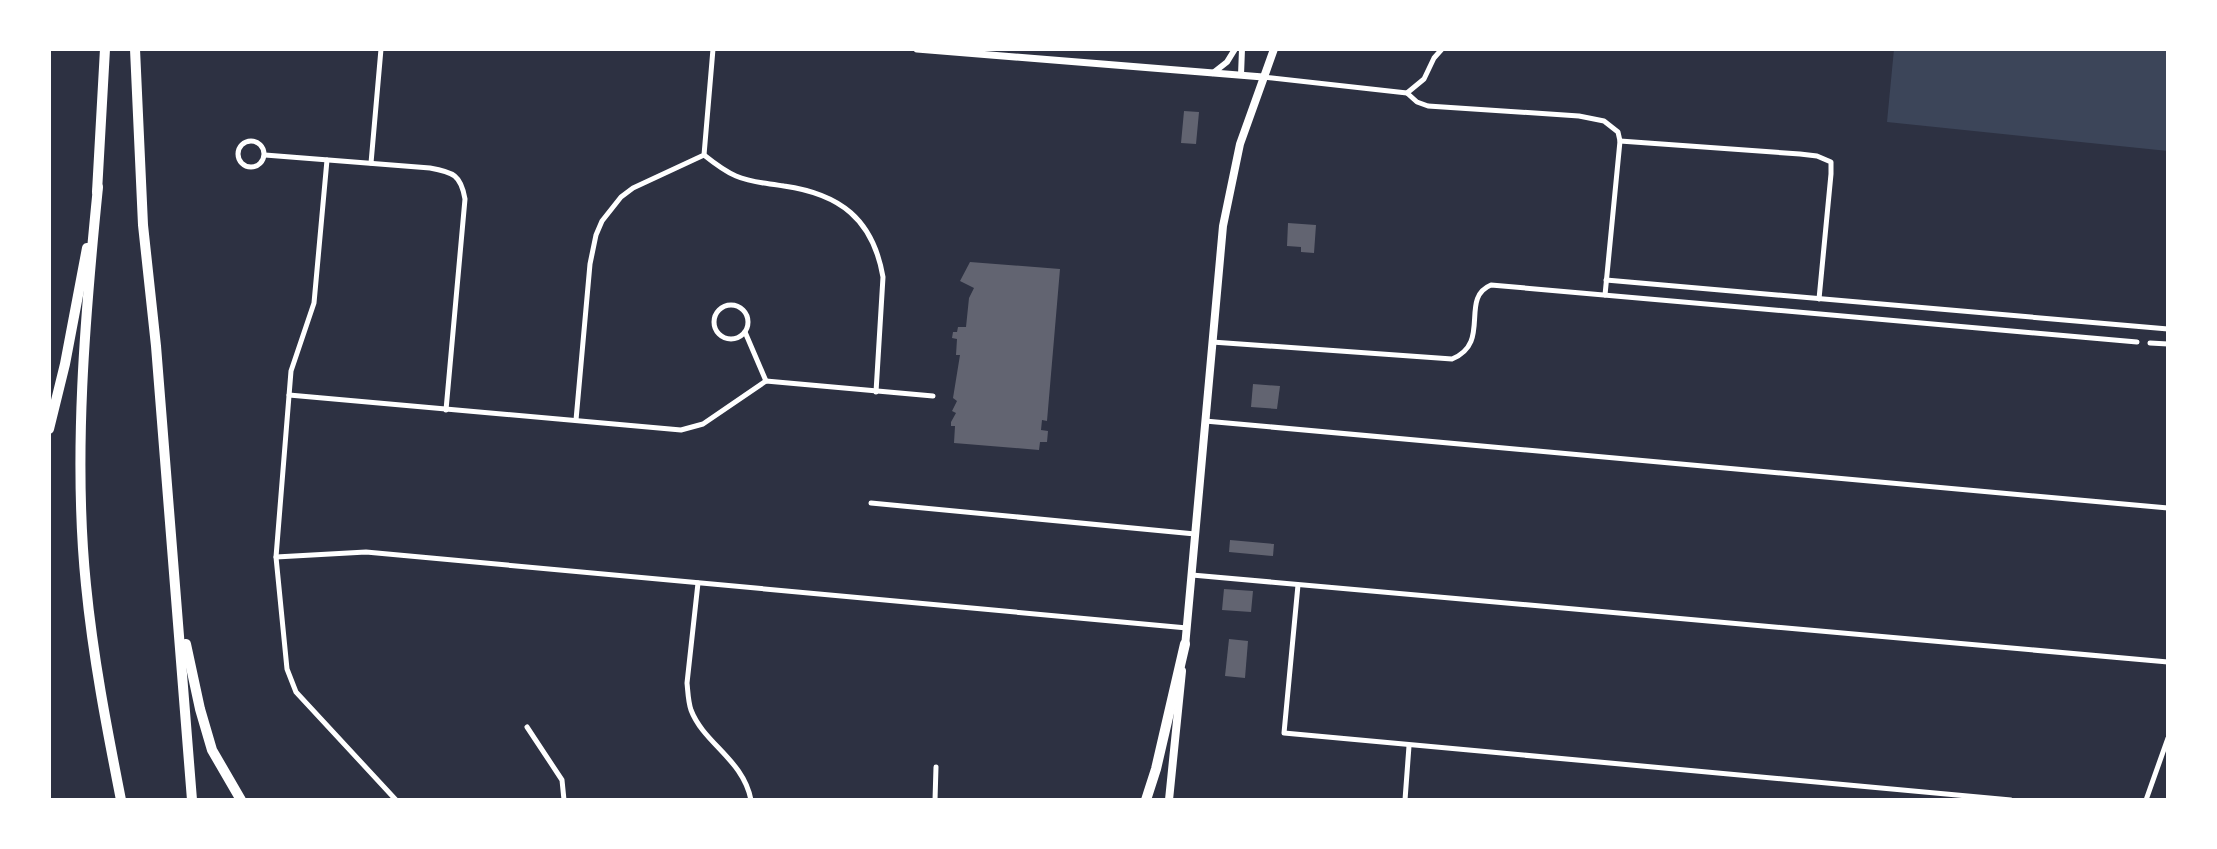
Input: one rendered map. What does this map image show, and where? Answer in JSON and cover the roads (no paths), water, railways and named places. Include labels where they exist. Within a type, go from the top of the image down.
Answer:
[{"type":"highway","points":[[105,49],[83,389],[82,519],[94,648],[121,800]]},
{"type":"highway","points":[[135,49],[143,225],[156,346],[192,800]]},
{"type":"highway","points":[[49,429],[65,364],[98,187]]},
{"type":"highway","points":[[176,588],[190,669],[212,750],[241,800]]},
{"type":"highway","points":[[1146,800],[1156,769],[1185,644]]},
{"type":"main road","points":[[917,49],[1263,77]]},
{"type":"main road","points":[[1169,800],[1227,203],[1240,144],[1274,49]]},
{"type":"street","points":[[371,163],[381,49]]},
{"type":"street","points":[[704,155],[713,49]]},
{"type":"street","points":[[1213,73],[1227,62],[1235,49]]},
{"type":"street","points":[[1241,75],[1242,49]]},
{"type":"street","points":[[1407,93],[1424,79],[1434,58],[1442,49]]},
{"type":"street","points":[[1263,77],[1407,93],[1427,106],[1578,116],[1604,121],[1618,132],[1620,141],[1605,295]]},
{"type":"street","points":[[251,140],[262,146],[265,155],[258,166],[249,167],[239,160],[238,151],[243,144],[251,140]]},
{"type":"street","points":[[1620,141],[1827,158],[1831,162],[1831,174],[1819,299]]},
{"type":"street","points":[[265,155],[446,170],[463,184],[465,199],[446,410]]},
{"type":"street","points":[[704,155],[721,169],[737,177],[757,183],[808,190],[834,199],[851,211],[866,229],[874,244],[883,277],[876,392]]},
{"type":"street","points":[[576,420],[590,264],[602,221],[621,197],[634,188],[704,155]]},
{"type":"street","points":[[327,160],[314,303],[291,371],[276,557],[287,670],[296,692],[396,800]]},
{"type":"street","points":[[1606,280],[2168,329]]},
{"type":"street","points":[[1212,342],[1452,359],[1466,351],[1471,344],[1477,295],[1483,288],[1491,285],[2137,342]]},
{"type":"street","points":[[745,332],[736,339],[724,338],[716,330],[717,313],[726,306],[741,308],[747,317],[745,332],[766,381]]},
{"type":"street","points":[[2150,343],[2168,344]]},
{"type":"street","points":[[289,395],[681,430],[694,428],[766,381],[933,396]]},
{"type":"street","points":[[1205,421],[2168,508]]},
{"type":"street","points":[[871,503],[1195,534]]},
{"type":"street","points":[[276,557],[366,552],[1187,628]]},
{"type":"street","points":[[1191,575],[2168,662]]},
{"type":"street","points":[[698,583],[687,683],[688,699],[692,713],[745,779],[751,800]]},
{"type":"street","points":[[1298,585],[1284,733],[2011,800]]},
{"type":"street","points":[[527,727],[562,780],[564,800]]},
{"type":"street","points":[[2146,800],[2168,738]]},
{"type":"street","points":[[1405,800],[1409,746]]},
{"type":"street","points":[[935,800],[936,767]]}]
